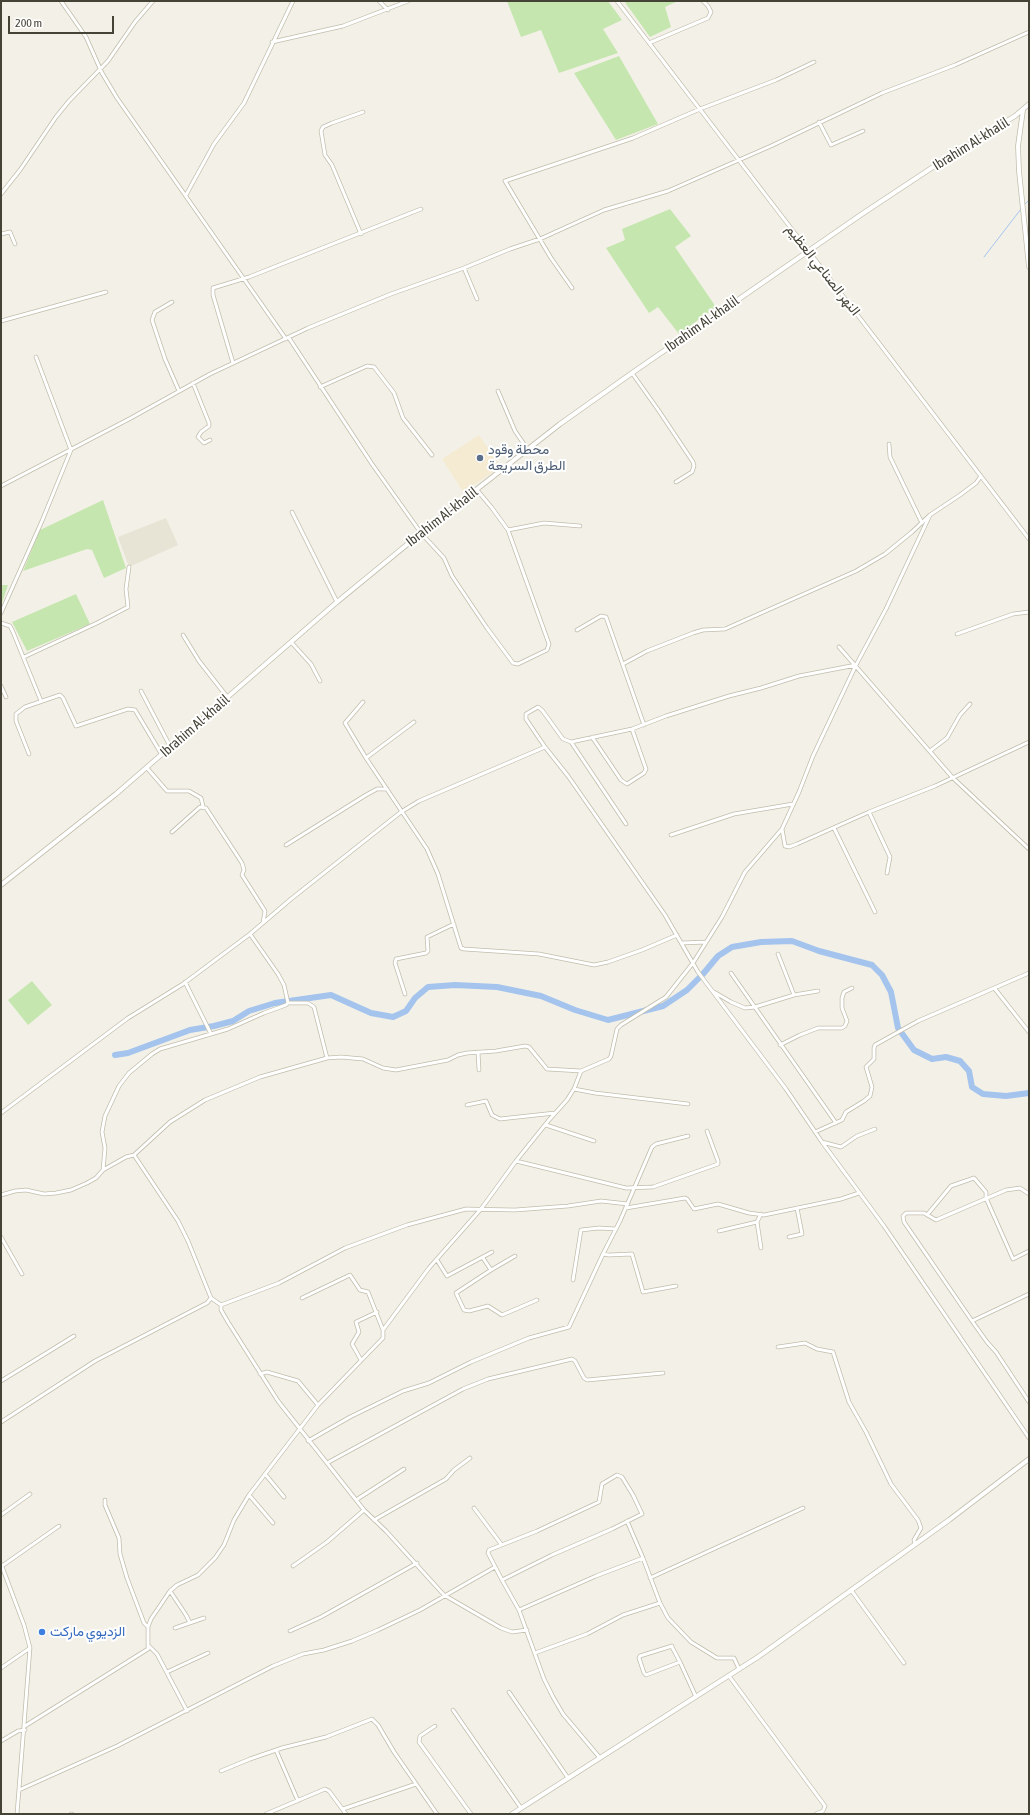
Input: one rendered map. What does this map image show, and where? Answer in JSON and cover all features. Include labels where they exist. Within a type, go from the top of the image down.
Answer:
[{"type":"street","points":[[61,1],[86,36],[100,69],[117,98],[287,338],[421,533],[444,558],[452,576],[487,628],[513,663],[518,664],[547,650],[549,644],[508,530],[492,508],[476,490]]},
{"type":"street","points":[[1,194],[20,170],[56,117],[69,101],[108,61],[140,15],[153,1]]},
{"type":"street","points":[[186,195],[214,144],[244,103],[293,1]]},
{"type":"street","points":[[379,1],[388,10]]},
{"type":"street","points":[[272,42],[343,26],[388,10],[408,1]]},
{"type":"street","name":"النهر الصناعي العظيم","points":[[617,1],[1029,539]]},
{"type":"street","points":[[649,43],[708,18],[711,12],[703,1]]},
{"type":"street","points":[[1,486],[71,450],[193,383],[287,338],[391,294],[540,239],[604,210],[655,196],[738,160],[882,93],[955,65],[1029,32]]},
{"type":"street","points":[[572,288],[505,181],[633,138],[700,109],[776,80],[814,62]]},
{"type":"street","name":"Ibrahim Al-khalil","points":[[1,885],[77,827],[171,748],[337,602],[421,533],[560,424],[808,251],[918,177],[1023,110],[1029,104]]},
{"type":"street","points":[[1023,110],[1018,146],[1019,171],[1029,267]]},
{"type":"street","points":[[361,234],[332,165],[325,155],[321,130],[323,127],[332,123],[363,112]]},
{"type":"street","points":[[819,122],[831,145],[863,130]]},
{"type":"street","points":[[233,363],[212,291],[217,286],[244,278],[361,234],[421,209]]},
{"type":"street","points":[[1,234],[10,232],[15,244]]},
{"type":"street","points":[[464,268],[477,299]]},
{"type":"street","points":[[1,321],[106,292]]},
{"type":"street","points":[[172,302],[155,312],[152,320],[165,359],[179,391]]},
{"type":"street","points":[[1,613],[45,515],[71,450],[36,357]]},
{"type":"street","points":[[320,387],[367,366],[374,367],[394,393],[403,418],[432,455]]},
{"type":"street","points":[[632,373],[660,411],[693,462],[694,466],[692,472],[676,482]]},
{"type":"street","points":[[193,383],[209,424],[198,437],[204,443],[210,440]]},
{"type":"street","points":[[498,390],[515,431],[528,450]]},
{"type":"street","points":[[890,444],[890,457],[922,523]]},
{"type":"street","points":[[623,664],[646,651],[693,632],[725,629],[856,571],[884,554],[930,515],[976,483],[981,476]]},
{"type":"street","points":[[292,512],[337,602]]},
{"type":"street","points":[[1,1195],[15,1190],[26,1190],[44,1194],[70,1190],[96,1178],[103,1170],[126,1157],[134,1155],[170,1122],[205,1100],[260,1077],[327,1058],[341,1057],[363,1059],[383,1068],[396,1070],[448,1060],[458,1054],[511,1049],[525,1046],[529,1047],[548,1069],[581,1071],[609,1060],[617,1029],[666,997],[693,963],[729,905],[745,872],[782,829],[813,756],[856,665],[886,609],[930,515]]},
{"type":"street","points":[[508,530],[544,523],[580,526]]},
{"type":"street","points":[[24,657],[128,607],[126,589],[129,567]]},
{"type":"street","points":[[957,634],[1013,614],[1029,612]]},
{"type":"street","points":[[577,630],[601,616],[606,617],[644,725]]},
{"type":"street","points":[[1,623],[11,628],[41,701]]},
{"type":"street","points":[[183,634],[199,662],[228,698]]},
{"type":"street","points":[[291,642],[311,664],[320,681]]},
{"type":"street","points":[[839,647],[953,778],[1029,849]]},
{"type":"street","points":[[856,665],[799,676],[761,688],[728,696],[666,716],[632,729],[571,742],[563,739],[542,710],[538,707],[526,714],[526,719],[545,747],[568,776],[665,915],[693,963],[786,1088],[822,1142],[928,1288],[1029,1438]]},
{"type":"street","points":[[1,686],[6,697]]},
{"type":"street","points":[[142,690],[171,748]]},
{"type":"street","points":[[29,754],[15,718],[20,710],[41,701],[61,695],[76,726],[128,709],[133,709],[141,718],[162,755]]},
{"type":"street","points":[[363,702],[345,723],[401,812],[427,848],[438,874],[462,948],[539,954],[594,964],[608,962],[642,950],[677,935]]},
{"type":"street","points":[[930,751],[947,738],[960,715],[970,704]]},
{"type":"street","points":[[366,758],[414,722]]},
{"type":"street","points":[[592,737],[621,780],[627,784],[644,773],[646,768],[632,729]]},
{"type":"street","points":[[571,742],[626,824]]},
{"type":"street","points":[[782,829],[784,844],[789,847],[869,812],[953,778],[1029,742]]},
{"type":"street","points":[[1,1113],[128,1018],[186,982],[250,934],[291,899],[401,812],[419,801],[545,747]]},
{"type":"street","points":[[147,768],[167,791],[189,791],[202,798],[203,806],[206,808],[242,863],[244,870],[242,875],[265,911],[263,923]]},
{"type":"street","points":[[286,845],[366,794],[377,789],[387,789]]},
{"type":"street","points":[[671,835],[734,814],[793,804]]},
{"type":"street","points":[[172,832],[203,806]]},
{"type":"street","points":[[869,812],[890,857],[887,873]]},
{"type":"street","points":[[834,828],[875,912]]},
{"type":"street","points":[[405,994],[395,963],[396,959],[426,953],[428,951],[427,937],[454,924]]},
{"type":"street","points":[[250,934],[278,974],[284,985],[288,1003]]},
{"type":"street","points":[[682,942],[706,942]]},
{"type":"street","points":[[778,954],[794,995]]},
{"type":"street","points":[[732,973],[780,1045],[836,1123]]},
{"type":"street","points":[[815,1132],[842,1120],[847,1110],[864,1101],[872,1092],[866,1067],[874,1059],[875,1045],[918,1021],[1029,973]]},
{"type":"street","points":[[186,982],[211,1034]]},
{"type":"street","points":[[780,1045],[818,1028],[842,1028],[845,1026],[847,1021],[842,1008],[842,998],[844,992],[852,988]]},
{"type":"street","points":[[995,989],[1029,1032]]},
{"type":"street","points":[[713,991],[738,1006],[755,1007],[794,995],[818,991]]},
{"type":"street","points":[[103,1170],[105,1148],[102,1128],[109,1105],[119,1086],[129,1073],[152,1054],[168,1046],[211,1034],[288,1003],[308,1003],[314,1007],[327,1058]]},
{"type":"street","points":[[478,1052],[479,1070]]},
{"type":"street","points":[[383,1330],[437,1260],[481,1209],[516,1160],[567,1100],[574,1089],[581,1071]]},
{"type":"street","points":[[574,1089],[595,1093],[688,1104]]},
{"type":"street","points":[[467,1106],[486,1101],[492,1115],[500,1118],[555,1113]]},
{"type":"street","points":[[546,1124],[594,1141]]},
{"type":"street","points":[[822,1142],[841,1147],[857,1136],[875,1129]]},
{"type":"street","points":[[516,1160],[585,1179],[634,1189],[652,1187],[718,1164],[707,1131]]},
{"type":"street","points":[[308,1441],[350,1417],[403,1391],[429,1383],[471,1362],[529,1338],[569,1327],[628,1204],[654,1145],[688,1136]]},
{"type":"street","points":[[134,1155],[178,1221],[188,1241],[211,1298],[221,1305],[222,1312],[260,1374],[308,1441],[364,1510],[386,1531],[444,1595],[454,1603],[481,1616],[501,1628],[512,1632],[527,1630]]},
{"type":"street","points":[[927,1215],[951,1186],[974,1178],[986,1192],[986,1198],[1013,1259],[1029,1251]]},
{"type":"street","points":[[1029,1194],[1022,1188],[1018,1188],[986,1198],[936,1220],[922,1213],[906,1214],[903,1218],[972,1321],[996,1352],[1029,1402]]},
{"type":"street","points":[[626,1208],[686,1198],[694,1209],[718,1204],[761,1214],[841,1199],[859,1193]]},
{"type":"street","points":[[221,1305],[279,1283],[345,1248],[391,1230],[466,1209],[481,1209],[488,1211],[534,1209],[601,1201],[628,1204]]},
{"type":"street","points":[[789,1237],[802,1234],[797,1208]]},
{"type":"street","points":[[761,1214],[757,1222],[762,1248]]},
{"type":"street","points":[[719,1230],[757,1222]]},
{"type":"street","points":[[573,1280],[581,1230],[599,1228],[616,1229]]},
{"type":"street","points":[[1,1237],[22,1274]]},
{"type":"street","points":[[437,1260],[447,1276],[492,1252]]},
{"type":"street","points":[[603,1254],[609,1256],[632,1254],[643,1292],[676,1286]]},
{"type":"street","points":[[515,1256],[456,1293],[466,1310],[487,1305],[502,1315],[537,1300]]},
{"type":"street","points":[[483,1258],[491,1270]]},
{"type":"street","points":[[1,1741],[25,1728],[146,1652],[149,1646],[148,1628],[150,1619],[170,1591],[177,1585],[198,1574],[215,1558],[224,1545],[234,1520],[249,1495],[299,1428],[318,1405],[383,1338],[383,1330],[368,1292],[360,1290],[350,1275],[302,1298]]},
{"type":"street","points":[[972,1321],[1029,1294]]},
{"type":"street","points":[[1,1422],[95,1360],[207,1303],[211,1298]]},
{"type":"street","points":[[362,1360],[352,1344],[359,1332],[356,1322],[376,1312]]},
{"type":"street","points":[[1,1381],[74,1336]]},
{"type":"street","points":[[778,1347],[804,1343],[817,1349],[833,1352],[844,1391],[849,1402],[859,1418],[891,1484],[918,1520],[921,1528],[914,1540],[915,1544]]},
{"type":"street","points":[[327,1463],[463,1389],[488,1379],[572,1359],[575,1361],[584,1378],[587,1380],[663,1373]]},
{"type":"street","points":[[260,1374],[267,1372],[298,1381],[318,1405]]},
{"type":"street","points":[[374,1520],[446,1479],[454,1470],[470,1458]]},
{"type":"street","points":[[512,1814],[653,1722],[729,1676],[915,1544],[1029,1459]]},
{"type":"street","points":[[356,1500],[404,1469]]},
{"type":"street","points":[[265,1474],[284,1497]]},
{"type":"street","points":[[502,1580],[552,1554],[642,1514],[622,1477],[617,1475],[602,1484],[599,1502],[528,1535],[501,1544],[488,1551],[495,1567],[502,1580],[519,1610],[544,1679],[560,1708],[600,1758]]},
{"type":"street","points":[[1,1515],[30,1494]]},
{"type":"street","points":[[249,1495],[273,1523]]},
{"type":"street","points":[[105,1500],[105,1505],[119,1538],[120,1554],[127,1578],[144,1623],[148,1628]]},
{"type":"street","points":[[474,1508],[501,1544]]},
{"type":"street","points":[[650,1578],[804,1508]]},
{"type":"street","points":[[293,1566],[327,1542],[364,1510]]},
{"type":"street","points":[[627,1521],[660,1603],[668,1618],[686,1638],[714,1657],[721,1659],[734,1658],[739,1669]]},
{"type":"street","points":[[17,1814],[25,1728],[30,1648],[24,1625],[2,1565],[59,1526]]},
{"type":"street","points":[[519,1610],[596,1576],[643,1558]]},
{"type":"street","points":[[290,1631],[321,1617],[416,1563]]},
{"type":"street","points":[[19,1790],[117,1746],[273,1666],[303,1654],[324,1650],[352,1641],[420,1610],[495,1567]]},
{"type":"street","points":[[851,1590],[904,1663]]},
{"type":"street","points":[[170,1591],[186,1614],[190,1623]]},
{"type":"street","points":[[535,1653],[587,1634],[623,1615],[660,1603]]},
{"type":"street","points":[[175,1628],[204,1618]]},
{"type":"street","points":[[149,1646],[155,1650],[186,1711]]},
{"type":"street","points":[[680,1662],[646,1674],[644,1673],[638,1658],[671,1646],[680,1662],[696,1697]]},
{"type":"street","points":[[1,1668],[30,1648]]},
{"type":"street","points":[[167,1672],[208,1653]]},
{"type":"street","points":[[729,1676],[825,1806],[823,1811],[816,1814]]},
{"type":"street","points":[[509,1692],[568,1778]]},
{"type":"street","points":[[453,1710],[521,1808]]},
{"type":"street","points":[[221,1771],[276,1750],[326,1737],[372,1719],[378,1725],[394,1752],[437,1814]]},
{"type":"street","points":[[435,1726],[420,1736],[419,1742],[471,1814]]},
{"type":"street","points":[[276,1750],[298,1801]]},
{"type":"street","points":[[343,1809],[416,1784]]},
{"type":"street","points":[[266,1814],[272,1813],[325,1789],[329,1791],[346,1814]]},
{"type":"shaded area","points":[[479,435],[501,467],[463,492],[442,459]]},
{"type":"shaded area","points":[[166,518],[178,545],[129,567],[118,537]]},
{"type":"green space","points":[[507,1],[608,1],[622,20],[603,29],[618,53],[559,73],[541,30],[521,37]]},
{"type":"green space","points":[[624,1],[678,1],[665,7],[671,27],[650,37]]},
{"type":"green space","points":[[619,56],[658,124],[616,140],[574,73]]},
{"type":"green space","points":[[670,209],[691,236],[675,247],[716,307],[679,334],[658,307],[649,313],[606,248],[625,240],[622,229]]},
{"type":"green space","points":[[103,500],[126,568],[104,578],[92,550],[87,549],[23,571],[40,530]]},
{"type":"green space","points":[[1,585],[8,585],[1,606]]},
{"type":"green space","points":[[76,594],[90,624],[27,651],[12,622]]},
{"type":"green space","points":[[32,981],[52,1005],[28,1025],[8,1000]]},
{"type":"waterway","points":[[1024,205],[1029,200]]},
{"type":"waterway","points":[[984,257],[1021,209]]},
{"type":"waterway","points":[[115,1055],[128,1053],[190,1030],[233,1021],[249,1011],[275,1003],[331,995],[371,1013],[393,1017],[406,1011],[415,998],[428,987],[455,985],[497,987],[541,996],[575,1010],[608,1020],[663,1006],[687,990],[718,956],[732,947],[761,942],[792,941],[819,951],[872,965],[882,975],[891,992],[898,1028],[914,1050],[932,1059],[946,1057],[960,1061],[969,1071],[972,1087],[983,1094],[1006,1096],[1029,1093]]},
{"type":"place","name":"محطة وقود الطرق السريعة","points":[[480,458]]},
{"type":"place","name":"الزديوي ماركت","points":[[42,1632]]}]
